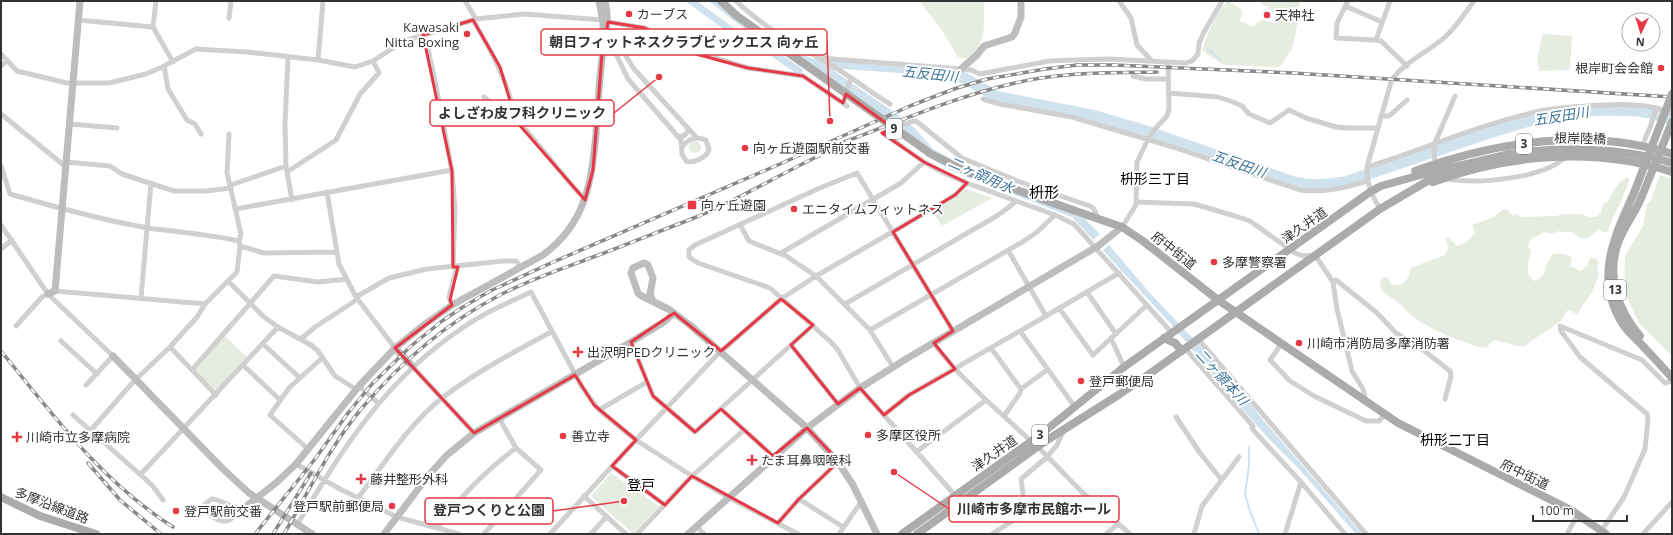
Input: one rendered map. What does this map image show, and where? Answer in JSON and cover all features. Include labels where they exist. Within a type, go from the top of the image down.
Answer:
[{"type":"main road","name":"府中街道","points":[[721,1],[737,16],[931,154],[969,173],[1122,227],[1143,241],[1218,300],[1385,414],[1412,431],[1578,514],[1604,532]]},
{"type":"main road","name":"13","points":[[1672,94],[1649,157],[1611,248],[1609,262],[1609,287],[1617,314],[1624,327],[1672,378]]},
{"type":"main road","name":"13","points":[[1672,122],[1642,196],[1618,243],[1614,264],[1615,287],[1622,312],[1630,324],[1672,370]]},
{"type":"main road","name":"3","points":[[1381,186],[1435,164],[1491,148],[1562,141],[1610,142],[1642,146],[1672,154]]},
{"type":"main road","points":[[1562,141],[1567,147],[1567,153],[1564,157]]},
{"type":"main road","points":[[1578,141],[1575,144],[1574,151],[1578,157]]},
{"type":"main road","name":"根岸陸橋","points":[[1510,154],[1553,149],[1584,148],[1616,151],[1672,163]]},
{"type":"main road","name":"津久井道","points":[[916,534],[961,502],[1034,444],[1075,406],[1124,367],[1370,192],[1381,186],[1478,160],[1510,154]]},
{"type":"main road","name":"3","points":[[1411,191],[1442,178],[1499,164],[1535,159],[1578,157],[1636,162],[1672,172]]},
{"type":"main road","name":"津久井道","points":[[1197,340],[1380,209],[1411,191],[1426,180],[1450,168]]},
{"type":"main road","points":[[1164,338],[1185,348]]},
{"type":"main road","name":"3","points":[[1185,348],[1197,340]]},
{"type":"main road","name":"津久井道","points":[[902,534],[955,495],[1034,444],[1065,428],[1120,394],[1185,348]]},
{"type":"main road","name":"多摩沿線道路","points":[[1,497],[40,516],[96,534]]},
{"type":"street","points":[[52,292],[62,210],[80,1]]},
{"type":"street","points":[[156,1],[153,27],[173,62]]},
{"type":"street","points":[[229,18],[231,1]]},
{"type":"street","points":[[318,60],[323,1]]},
{"type":"street","points":[[464,1],[500,67],[516,121]]},
{"type":"street","points":[[598,1],[606,21]]},
{"type":"street","points":[[244,508],[239,509],[220,500],[212,499],[207,502],[205,507],[208,514],[224,521],[229,520],[244,508],[256,498],[296,464],[358,388],[395,348],[452,305],[543,255],[558,242],[573,223],[586,199],[593,170],[604,41],[607,33],[605,1]]},
{"type":"street","points":[[736,1],[743,8],[789,42],[823,60],[851,80],[890,104]]},
{"type":"street","points":[[961,69],[976,56],[984,46],[1012,37],[1021,17],[1021,1]]},
{"type":"street","points":[[1119,1],[1131,18],[1137,45],[1152,61]]},
{"type":"street","points":[[823,60],[961,69],[972,70],[980,74],[1049,61],[1110,59],[1186,63],[1195,58],[1198,54],[1199,43],[1222,1]]},
{"type":"street","points":[[1376,40],[1390,1]]},
{"type":"street","points":[[1380,209],[1370,192],[1367,179],[1367,168],[1391,82],[1397,72],[1445,37],[1474,1]]},
{"type":"street","points":[[1382,22],[1346,4],[1337,23],[1336,38],[1381,41],[1407,66]]},
{"type":"street","points":[[1,54],[17,71],[73,83],[114,82],[146,74],[173,62],[196,49],[247,52],[288,58],[318,60],[355,67],[374,61],[404,41],[423,35],[474,20],[524,14],[606,21],[645,28],[681,50],[705,55],[748,68],[803,76],[845,103],[851,80]]},
{"type":"street","points":[[78,20],[153,27]]},
{"type":"street","points":[[423,35],[428,49],[452,170],[455,208],[455,267],[449,298],[452,305]]},
{"type":"street","points":[[604,41],[611,42],[621,48],[634,68],[687,128],[696,137],[706,140],[709,150],[705,156],[688,162],[682,154],[681,140],[628,79],[617,56],[608,48],[604,41]]},
{"type":"street","points":[[288,58],[285,124],[286,166],[292,200]]},
{"type":"street","points":[[1,66],[7,61]]},
{"type":"street","points":[[287,172],[336,140],[360,94],[379,73],[374,61]]},
{"type":"street","points":[[688,534],[773,456],[860,388],[953,331],[1097,247],[1122,227],[1136,205],[1137,162],[1149,138],[1167,116],[1169,109],[1167,79],[1168,63]]},
{"type":"street","points":[[164,66],[168,88],[187,120],[195,124],[201,134]]},
{"type":"street","points":[[1133,76],[1146,79],[1167,79]]},
{"type":"street","points":[[1169,93],[1218,97],[1242,106],[1249,114],[1270,123],[1289,110],[1306,118],[1336,127],[1378,128]]},
{"type":"street","points":[[1435,164],[1434,146],[1454,96]]},
{"type":"street","points":[[484,97],[492,104],[498,114],[507,119],[516,121],[527,131],[575,189],[586,199]]},
{"type":"street","points":[[983,99],[1000,104],[1072,117],[1149,138],[1300,190],[1320,192],[1336,190],[1367,179]]},
{"type":"street","points":[[1381,116],[1389,116],[1407,100]]},
{"type":"street","points":[[1367,168],[1498,123],[1542,111],[1585,106],[1627,104],[1672,113]]},
{"type":"street","points":[[1642,146],[1654,117],[1655,109]]},
{"type":"street","points":[[1,114],[66,165],[110,166],[122,174],[174,191],[206,191],[231,187],[286,166]]},
{"type":"street","points":[[1094,218],[1094,209],[1090,206],[1020,182],[962,158],[916,121],[883,133],[924,162],[944,173],[967,183],[1055,215],[1074,224],[1097,247],[1147,305],[1173,332]]},
{"type":"street","points":[[70,124],[117,128]]},
{"type":"street","points":[[678,136],[684,136],[688,131],[687,128]]},
{"type":"street","points":[[90,430],[135,380],[170,347],[197,317],[205,304],[237,272],[241,234],[227,173],[229,134]]},
{"type":"street","points":[[682,147],[689,140],[696,137]]},
{"type":"street","points":[[1442,178],[1458,181],[1511,178],[1533,174],[1560,162],[1564,157]]},
{"type":"street","points":[[780,253],[901,183],[924,162]]},
{"type":"street","points":[[1,166],[9,194],[62,210],[147,228],[214,235],[264,253],[337,252]]},
{"type":"street","points":[[236,209],[452,170]]},
{"type":"street","points":[[953,331],[857,173],[822,187],[691,248],[688,254],[694,262],[765,285],[813,325],[838,350],[860,388],[961,502]]},
{"type":"street","points":[[141,298],[151,183]]},
{"type":"street","points":[[550,534],[636,440],[721,351],[781,299],[816,276],[955,195],[967,183]]},
{"type":"street","points":[[327,192],[339,264],[357,298],[395,348],[474,433]]},
{"type":"street","points":[[845,304],[995,217],[1016,201]]},
{"type":"street","points":[[1136,202],[1194,204],[1250,221],[1289,250],[1303,256],[1315,255],[1333,282],[1337,308],[1352,371],[1364,388],[1366,401]]},
{"type":"street","points":[[870,330],[1037,232],[1055,215]]},
{"type":"street","points":[[1,225],[52,292],[135,380],[223,469],[256,498],[312,534]]},
{"type":"street","points":[[740,225],[749,241],[780,253],[816,276],[870,330],[893,367]]},
{"type":"street","points":[[1,249],[12,240]]},
{"type":"street","points":[[1008,250],[1046,316]]},
{"type":"street","points":[[300,339],[357,298],[389,278],[427,270],[503,261],[516,261],[521,268]]},
{"type":"street","points":[[653,302],[650,294],[653,278],[648,265],[644,263],[633,268],[631,273],[638,293],[653,302],[674,313],[721,351],[807,428],[838,462],[877,534]]},
{"type":"street","points":[[884,415],[909,396],[1119,273]]},
{"type":"street","points":[[192,370],[274,276],[318,282],[347,279]]},
{"type":"street","points":[[1333,282],[1336,280],[1376,312],[1397,334],[1413,342],[1450,371],[1445,400]]},
{"type":"street","points":[[228,281],[264,317],[278,327],[311,345],[335,376],[358,388],[378,403]]},
{"type":"street","points":[[16,326],[42,297],[52,292],[205,304]]},
{"type":"street","points":[[297,525],[323,480],[358,428],[378,403],[413,367],[461,328],[491,311],[531,292],[551,332],[586,394],[599,410],[636,440],[692,476],[798,534]]},
{"type":"street","points":[[1087,292],[1114,336],[1124,367]]},
{"type":"street","points":[[1059,308],[1093,355],[1147,305]]},
{"type":"street","points":[[384,534],[428,476],[447,455],[474,433],[631,342],[664,322],[674,313]]},
{"type":"street","points":[[631,342],[653,396],[695,432],[813,325]]},
{"type":"street","points":[[1604,532],[1624,497],[1645,450],[1648,419],[1647,414],[1580,357],[1560,331],[1560,326],[1642,360],[1665,382],[1672,381]]},
{"type":"street","points":[[140,475],[278,327]]},
{"type":"street","points":[[1020,331],[1047,370],[1075,406]]},
{"type":"street","points":[[358,498],[407,435],[427,412],[442,398],[488,367],[551,332]]},
{"type":"street","points":[[1197,340],[1366,534]]},
{"type":"street","points":[[61,341],[97,374]]},
{"type":"street","points":[[934,343],[955,369],[986,400],[1034,444],[1081,491],[1130,534]]},
{"type":"street","points":[[263,344],[300,378]]},
{"type":"street","points":[[1281,344],[1270,360],[1290,381],[1314,396],[1366,421],[1379,421],[1385,414]]},
{"type":"street","points":[[791,345],[838,404]]},
{"type":"street","points":[[170,347],[216,395]]},
{"type":"street","points":[[991,348],[1021,389]]},
{"type":"street","points":[[1185,348],[1253,426],[1252,428],[1254,432],[1301,482],[1345,534]]},
{"type":"street","points":[[86,385],[113,356]]},
{"type":"street","points":[[308,449],[270,415],[289,388],[322,358]]},
{"type":"street","points":[[243,365],[280,400]]},
{"type":"street","points":[[1004,416],[1020,394],[1021,389],[1047,370]]},
{"type":"street","points":[[599,410],[648,382]]},
{"type":"street","points":[[916,452],[986,400]]},
{"type":"street","points":[[721,409],[773,456]]},
{"type":"street","points":[[73,415],[152,486],[163,500]]},
{"type":"street","points":[[1176,416],[1200,454],[1221,479]]},
{"type":"street","points":[[484,534],[541,470],[516,448],[499,418]]},
{"type":"street","points":[[992,534],[1022,515],[1024,501],[1021,479],[1047,457],[1057,445],[1065,428]]},
{"type":"street","points":[[637,534],[692,476],[744,430]]},
{"type":"street","points":[[437,528],[474,483],[516,448]]},
{"type":"street","points":[[1194,534],[1202,506],[1239,457]]},
{"type":"street","points":[[778,523],[799,499],[838,462]]},
{"type":"street","points":[[296,464],[323,480],[397,518],[459,534]]},
{"type":"street","points":[[612,466],[664,505]]},
{"type":"street","points":[[1285,534],[1301,482]]},
{"type":"street","points":[[584,496],[626,534]]},
{"type":"street","points":[[799,499],[843,527]]},
{"type":"street","points":[[839,534],[861,502]]},
{"type":"street","points":[[1643,534],[1672,502]]},
{"type":"street","points":[[1566,534],[1578,514]]},
{"type":"street","points":[[591,534],[607,516]]},
{"type":"street","points":[[1106,534],[1118,524]]},
{"type":"street","points":[[696,526],[704,534]]},
{"type":"highlighted area","points":[[473,20],[500,67],[516,121],[585,200],[593,170],[602,54],[608,22],[645,28],[681,50],[748,68],[803,76],[843,103],[846,94],[894,129],[882,133],[924,162],[967,183],[955,195],[893,232],[953,331],[934,343],[955,369],[909,395],[884,415],[860,388],[838,404],[791,345],[813,325],[781,299],[721,351],[674,313],[631,342],[653,396],[695,432],[721,409],[773,456],[807,428],[832,454],[838,462],[799,499],[778,523],[692,476],[665,505],[612,466],[636,440],[594,405],[575,375],[474,433],[395,348],[452,305],[450,300],[458,267],[453,267],[452,171],[423,35]]},
{"type":"shaded area","points":[[919,1],[984,1],[983,33],[979,47],[968,59],[958,57],[941,29]]},
{"type":"shaded area","points":[[1228,1],[1240,8],[1242,13],[1240,21],[1254,27],[1256,23],[1263,20],[1274,23],[1277,17],[1260,1],[1300,1],[1292,49],[1280,67],[1226,65],[1220,63],[1202,50],[1216,17]]},
{"type":"shaded area","points":[[1543,34],[1572,36],[1570,70],[1539,71],[1537,59]]},
{"type":"shaded area","points":[[695,141],[699,143],[701,147],[699,151],[695,153],[691,151],[689,147],[691,143]]},
{"type":"shaded area","points":[[1660,175],[1672,179],[1672,356],[1639,323],[1624,292],[1625,256],[1643,226],[1647,204],[1651,200]]},
{"type":"shaded area","points":[[1625,178],[1629,178],[1629,182],[1608,231],[1605,233],[1599,229],[1588,238],[1582,239],[1571,232],[1558,231],[1553,234],[1544,232],[1531,239],[1528,246],[1531,251],[1528,271],[1531,278],[1535,281],[1541,278],[1552,255],[1557,254],[1572,258],[1570,266],[1581,271],[1588,265],[1591,257],[1596,259],[1599,263],[1597,269],[1599,275],[1592,292],[1577,314],[1568,310],[1558,323],[1524,347],[1496,340],[1491,342],[1487,348],[1450,337],[1416,319],[1381,289],[1380,284],[1383,277],[1388,278],[1391,285],[1402,284],[1407,280],[1410,269],[1445,255],[1448,248],[1445,238],[1449,238],[1457,246],[1466,243],[1475,233],[1472,225],[1494,217],[1502,210],[1507,209],[1512,215],[1518,214],[1519,217],[1581,214],[1596,217],[1600,214],[1604,203],[1607,202],[1616,186]]},
{"type":"shaded area","points":[[966,189],[992,198],[942,226],[933,212],[957,197]]},
{"type":"shaded area","points":[[225,336],[247,357],[216,391],[195,370]]},
{"type":"shaded area","points":[[611,473],[659,506],[633,534],[591,496]]},
{"type":"water","name":"二ヶ領用水","points":[[709,1],[723,1],[771,35],[804,55],[814,59],[966,73],[974,77],[963,81],[957,77],[844,69],[834,71],[914,127],[933,149],[966,167],[1073,207],[1099,233],[1149,292],[1219,366],[1264,421],[1362,534],[1356,534],[1299,469],[1269,439],[1229,394],[1170,323],[1072,217],[951,170],[926,156],[902,129],[841,87],[798,65],[734,21]]},
{"type":"pier","points":[[1101,233],[1110,244],[1102,251],[1093,240]]},
{"type":"waterway","points":[[691,1],[735,33],[744,33],[799,71]]},
{"type":"waterway","points":[[1208,49],[1219,58]]},
{"type":"waterway","name":"五反田川","points":[[954,76],[963,77],[995,96],[1096,116],[1143,130],[1294,182],[1313,185],[1345,182],[1483,135],[1539,118],[1572,112],[1605,110],[1638,111],[1651,113],[1672,120]]},
{"type":"waterway","name":"二ヶ領本川","points":[[1011,99],[1015,103]]},
{"type":"waterway","points":[[1249,447],[1249,465],[1245,494],[1259,534]]},
{"type":"railway","points":[[255,534],[372,384],[411,346],[442,321],[463,307],[490,291],[551,263],[910,106],[954,89],[987,79],[1045,69],[1077,65],[1114,65],[1293,73],[1672,97]]},
{"type":"railway","points":[[823,150],[942,105],[990,89],[1015,83],[1033,79],[1068,75],[1157,72]]},
{"type":"railway","points":[[284,534],[320,469],[350,423],[362,408],[392,375],[426,345],[462,318],[500,295],[524,284],[716,209],[829,151]]},
{"type":"railway","points":[[1,351],[60,423],[101,468],[147,509],[173,527]]},
{"type":"railway","points":[[88,463],[120,500],[161,534]]},
{"type":"railway","points":[[273,534],[311,473]]},
{"type":"place","name":"カーブス","points":[[629,14]]},
{"type":"place","name":"天神社","points":[[1267,15]]},
{"type":"place","name":"Kawasaki Nitta Boxing","points":[[467,34]]},
{"type":"place","name":"根岸町会会館","points":[[1661,68]]},
{"type":"place","name":"よしざわ皮フ科クリニック","points":[[659,77]]},
{"type":"place","name":"朝日フィットネスクラブビックエス 向ヶ丘","points":[[830,121]]},
{"type":"place","name":"向ヶ丘遊園駅前交番","points":[[745,148]]},
{"type":"place","name":"向ヶ丘遊園","points":[[692,205]]},
{"type":"place","name":"エニタイムフィットネス","points":[[794,209]]},
{"type":"place","name":"多摩警察署","points":[[1214,262]]},
{"type":"place","name":"川崎市消防局多摩消防署","points":[[1299,343]]},
{"type":"place","name":"出沢明PEDクリニック","points":[[578,352]]},
{"type":"place","name":"登戸郵便局","points":[[1081,381]]},
{"type":"place","name":"多摩区役所","points":[[868,435]]},
{"type":"place","name":"善立寺","points":[[563,436]]},
{"type":"place","name":"川崎市立多摩病院","points":[[17,437]]},
{"type":"place","name":"たま耳鼻咽喉科","points":[[752,460]]},
{"type":"place","name":"川崎市多摩市民館ホール","points":[[894,472]]},
{"type":"place","name":"藤井整形外科","points":[[361,479]]},
{"type":"place","name":"登戸つくりと公園","points":[[624,501]]},
{"type":"place","name":"登戸駅前郵便局","points":[[392,506]]},
{"type":"place","name":"登戸駅前交番","points":[[176,511]]},
{"type":"district","name":"枡形三丁目","points":[[1155,179]]},
{"type":"district","name":"枡形","points":[[1044,193]]},
{"type":"district","name":"枡形二丁目","points":[[1455,440]]},
{"type":"district","name":"登戸","points":[[641,485]]}]
